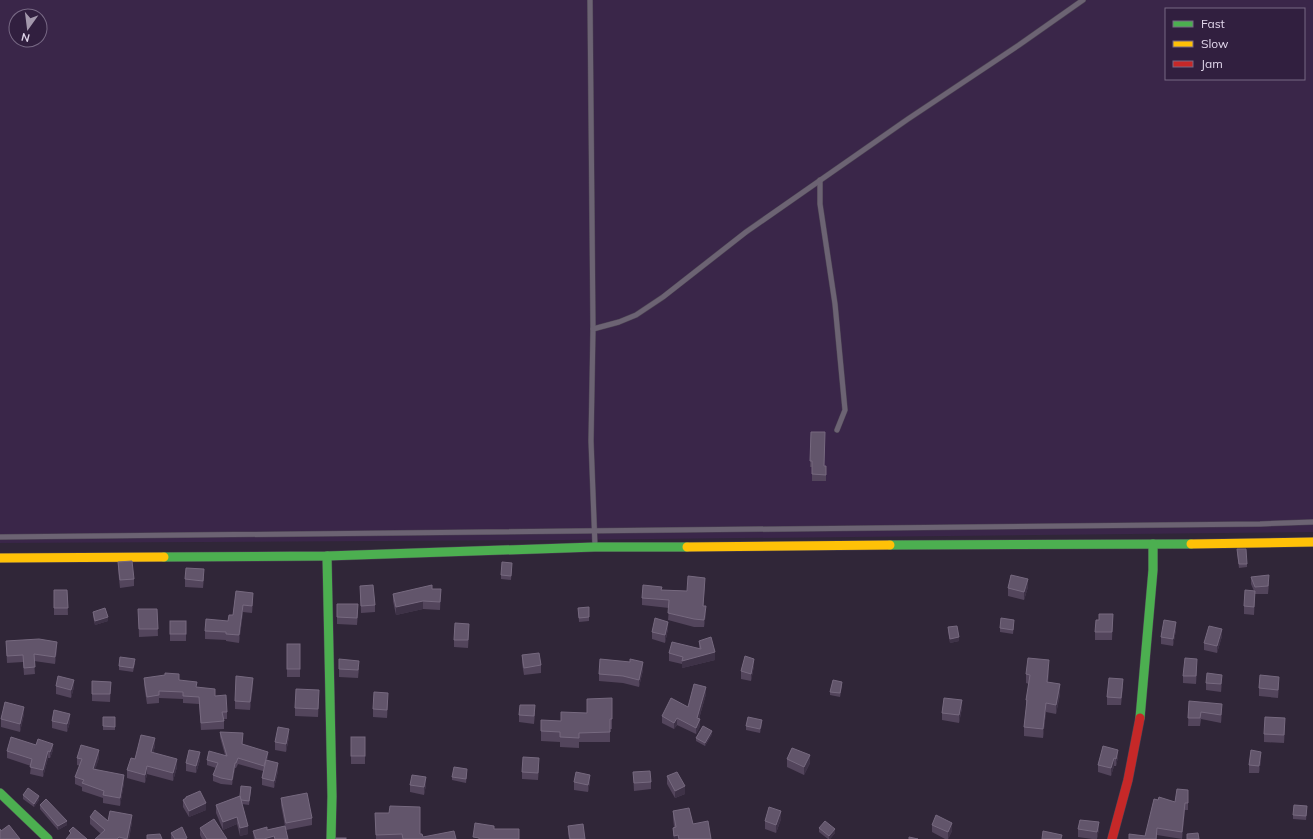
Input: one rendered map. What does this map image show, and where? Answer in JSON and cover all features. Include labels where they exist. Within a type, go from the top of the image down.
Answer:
[{"type":"street","points":[[0,558],[327,556],[594,548],[1313,542]]},
{"type":"street","points":[[1112,839],[1128,780],[1140,718],[1153,570],[1153,544]]},
{"type":"street","points":[[327,556],[332,796],[331,839]]},
{"type":"street","points":[[0,793],[48,839]]},
{"type":"lane","points":[[590,0],[593,329],[591,441],[594,548]]},
{"type":"lane","points":[[593,329],[636,316],[663,297],[746,232],[1083,0]]},
{"type":"lane","points":[[820,180],[820,204],[835,304],[845,410],[837,430]]},
{"type":"lane","points":[[0,537],[1260,524],[1313,522]]},
{"type":"shaded area","points":[[0,0],[1313,0],[1313,532],[565,540],[0,543]]},
{"type":"building","points":[[811,432],[825,432],[824,466],[826,466],[826,475],[812,474],[812,461],[810,461]]},
{"type":"building","points":[[1237,549],[1246,549],[1247,564],[1239,564]]},
{"type":"building","points":[[132,561],[134,579],[120,580],[118,562]]},
{"type":"building","points":[[502,562],[512,563],[511,576],[501,575]]},
{"type":"building","points":[[186,568],[204,569],[203,581],[185,579]]},
{"type":"building","points":[[1011,575],[1028,579],[1024,592],[1008,588]]},
{"type":"building","points":[[1269,575],[1268,586],[1255,587],[1251,577]]},
{"type":"building","points":[[688,576],[705,578],[703,606],[706,606],[704,620],[668,613],[669,600],[642,598],[643,585],[662,587],[661,590],[687,591]]},
{"type":"building","points":[[373,585],[375,605],[361,606],[360,586]]},
{"type":"building","points":[[432,585],[432,589],[441,589],[440,602],[423,601],[396,607],[393,594]]},
{"type":"building","points":[[54,590],[67,590],[68,608],[54,608]]},
{"type":"building","points":[[1245,590],[1255,591],[1254,607],[1244,606]]},
{"type":"building","points":[[236,591],[253,593],[252,606],[243,605],[239,635],[226,634],[226,632],[205,631],[206,619],[228,621],[229,615],[233,615]]},
{"type":"building","points":[[337,604],[358,604],[357,618],[337,617]]},
{"type":"building","points":[[589,607],[589,617],[579,618],[578,608]]},
{"type":"building","points":[[105,608],[108,617],[95,621],[93,612]]},
{"type":"building","points":[[138,609],[157,609],[158,629],[139,629]]},
{"type":"building","points":[[1099,614],[1113,614],[1112,632],[1095,632],[1096,620],[1099,620]]},
{"type":"building","points":[[655,618],[668,622],[665,635],[652,632]]},
{"type":"building","points":[[1001,618],[1014,620],[1013,630],[1000,628]]},
{"type":"building","points":[[1164,620],[1176,622],[1173,639],[1161,637]]},
{"type":"building","points":[[170,621],[186,621],[186,634],[170,634]]},
{"type":"building","points":[[455,623],[469,624],[468,640],[454,640]]},
{"type":"building","points":[[957,626],[959,637],[950,639],[948,627]]},
{"type":"building","points":[[1209,626],[1222,629],[1217,646],[1204,643]]},
{"type":"building","points":[[711,637],[715,652],[682,661],[683,657],[669,653],[672,642],[701,649],[699,641]]},
{"type":"building","points":[[39,639],[57,642],[55,657],[34,654],[35,667],[24,668],[23,655],[7,656],[6,641]]},
{"type":"building","points":[[287,644],[300,644],[300,669],[287,669]]},
{"type":"building","points":[[539,653],[541,665],[524,668],[522,655]]},
{"type":"building","points":[[745,656],[754,659],[751,674],[741,671]]},
{"type":"building","points":[[120,657],[135,659],[133,668],[119,666]]},
{"type":"building","points":[[1028,658],[1049,660],[1047,682],[1060,684],[1056,705],[1046,703],[1043,729],[1024,727],[1030,675],[1026,674]]},
{"type":"building","points":[[1185,658],[1197,659],[1196,676],[1183,676]]},
{"type":"building","points":[[339,659],[359,661],[358,670],[339,669]]},
{"type":"building","points":[[600,659],[630,662],[630,659],[643,662],[639,680],[623,676],[599,674]]},
{"type":"building","points":[[165,673],[179,674],[179,680],[197,682],[196,687],[215,689],[215,696],[226,695],[227,712],[222,712],[224,721],[201,723],[199,697],[183,696],[183,692],[159,691],[159,695],[147,697],[144,678],[165,675]]},
{"type":"building","points":[[1207,673],[1222,675],[1221,684],[1206,683]]},
{"type":"building","points":[[1260,675],[1279,677],[1278,690],[1259,688]]},
{"type":"building","points":[[58,676],[74,680],[71,690],[56,686]]},
{"type":"building","points":[[236,676],[253,678],[250,702],[235,701]]},
{"type":"building","points":[[1109,678],[1123,679],[1121,698],[1107,697]]},
{"type":"building","points":[[833,680],[842,682],[840,693],[830,692]]},
{"type":"building","points":[[92,681],[111,682],[110,694],[92,694]]},
{"type":"building","points":[[694,684],[706,687],[697,718],[700,719],[696,728],[677,718],[674,723],[662,716],[671,698],[688,707]]},
{"type":"building","points":[[296,689],[319,690],[318,709],[295,708]]},
{"type":"building","points":[[374,692],[388,693],[387,710],[373,709]]},
{"type":"building","points":[[612,698],[612,719],[610,719],[610,732],[579,733],[579,738],[560,737],[560,732],[541,731],[541,720],[561,721],[561,712],[587,713],[587,699]]},
{"type":"building","points":[[944,698],[962,700],[959,715],[942,713]]},
{"type":"building","points":[[1189,701],[1222,704],[1221,715],[1201,712],[1200,718],[1188,718]]},
{"type":"building","points":[[5,702],[24,707],[20,724],[1,719]]},
{"type":"building","points":[[520,705],[535,705],[534,716],[519,715]]},
{"type":"building","points":[[54,710],[70,714],[67,724],[52,721]]},
{"type":"building","points":[[103,717],[115,717],[115,727],[103,726]]},
{"type":"building","points":[[748,717],[762,720],[760,729],[746,726]]},
{"type":"building","points":[[1265,717],[1285,718],[1284,735],[1264,734]]},
{"type":"building","points":[[703,726],[712,731],[705,743],[696,738]]},
{"type":"building","points":[[278,727],[289,729],[286,744],[275,742]]},
{"type":"building","points":[[220,732],[243,733],[242,744],[268,752],[264,766],[238,758],[235,763],[232,780],[213,775],[218,763],[207,760],[209,751],[227,756]]},
{"type":"building","points":[[141,735],[155,738],[151,752],[177,759],[173,773],[147,766],[145,775],[127,770],[131,758],[135,759]]},
{"type":"building","points":[[11,737],[36,745],[38,739],[53,744],[50,752],[48,751],[43,770],[30,767],[32,759],[7,751]]},
{"type":"building","points":[[351,737],[365,737],[365,756],[351,756]]},
{"type":"building","points":[[81,745],[99,750],[93,769],[124,775],[120,798],[103,795],[104,791],[82,783],[84,780],[75,777],[82,759],[77,758]]},
{"type":"building","points":[[1103,746],[1118,750],[1116,759],[1114,758],[1111,768],[1098,765]]},
{"type":"building","points":[[792,748],[810,755],[804,767],[787,759]]},
{"type":"building","points":[[189,750],[200,752],[196,766],[186,763]]},
{"type":"building","points":[[1251,750],[1261,752],[1259,766],[1249,765]]},
{"type":"building","points":[[523,757],[539,758],[538,773],[522,772]]},
{"type":"building","points":[[266,760],[278,763],[274,781],[262,778]]},
{"type":"building","points":[[454,767],[467,769],[466,779],[452,777]]},
{"type":"building","points":[[650,771],[651,782],[634,783],[633,772]]},
{"type":"building","points":[[576,772],[590,775],[588,785],[574,782]]},
{"type":"building","points":[[677,772],[685,786],[675,791],[667,776]]},
{"type":"building","points":[[412,775],[426,777],[424,787],[410,785]]},
{"type":"building","points":[[241,786],[251,787],[249,801],[241,800]]},
{"type":"building","points":[[28,788],[39,796],[34,804],[23,795]]},
{"type":"building","points":[[1177,789],[1188,790],[1188,803],[1185,803],[1182,832],[1157,828],[1156,839],[1129,839],[1129,834],[1145,836],[1154,799],[1158,800],[1159,797],[1175,802]]},
{"type":"building","points":[[200,791],[206,803],[189,811],[183,800],[186,797]]},
{"type":"building","points":[[307,793],[312,818],[286,823],[281,798]]},
{"type":"building","points":[[240,796],[248,826],[240,828],[237,817],[223,822],[216,805]]},
{"type":"building","points":[[46,799],[67,821],[58,826],[40,805]]},
{"type":"building","points":[[1294,805],[1307,806],[1306,816],[1293,815]]},
{"type":"building","points":[[390,806],[420,807],[420,834],[422,834],[423,837],[454,831],[456,839],[403,839],[402,834],[376,835],[375,813],[389,813]]},
{"type":"building","points":[[769,807],[781,811],[776,825],[765,821]]},
{"type":"building","points":[[689,808],[693,824],[708,821],[711,839],[679,839],[678,835],[674,836],[673,828],[676,827],[673,811]]},
{"type":"building","points":[[95,810],[108,821],[110,811],[132,815],[127,839],[119,837],[117,839],[95,839],[105,830],[90,817]]},
{"type":"building","points":[[936,815],[952,823],[948,832],[932,825]]},
{"type":"building","points":[[214,819],[227,839],[207,839],[200,828]]},
{"type":"building","points":[[1080,820],[1099,822],[1097,832],[1078,829]]},
{"type":"building","points":[[825,821],[835,829],[829,836],[819,828]]},
{"type":"building","points":[[475,823],[494,826],[494,829],[519,829],[519,839],[479,839],[473,837]]},
{"type":"building","points":[[583,824],[585,839],[570,839],[568,826]]},
{"type":"building","points":[[9,825],[20,839],[0,839],[0,829],[1,831]]},
{"type":"building","points":[[285,826],[288,839],[275,839],[274,836],[264,839],[256,839],[253,831],[267,827],[267,830]]},
{"type":"building","points":[[73,827],[87,839],[66,839],[71,833],[69,831]]},
{"type":"building","points":[[182,827],[187,838],[175,839],[171,833]]},
{"type":"building","points":[[1043,831],[1062,835],[1061,839],[1042,839]]},
{"type":"building","points":[[1198,833],[1199,839],[1187,839],[1187,834]]},
{"type":"building","points":[[160,834],[162,839],[147,839],[147,835]]},
{"type":"traffic: fast","points":[[1140,718],[1153,570],[1153,544]]},
{"type":"traffic: fast","points":[[890,545],[1191,544]]},
{"type":"traffic: fast","points":[[164,557],[327,556],[595,547],[687,547]]},
{"type":"traffic: fast","points":[[327,556],[332,796],[331,839]]},
{"type":"traffic: fast","points":[[0,793],[48,839]]},
{"type":"traffic: slow","points":[[1191,544],[1313,542]]},
{"type":"traffic: slow","points":[[687,547],[890,545]]},
{"type":"traffic: slow","points":[[0,558],[164,557]]},
{"type":"traffic: jam","points":[[1112,839],[1128,780],[1140,718]]}]
